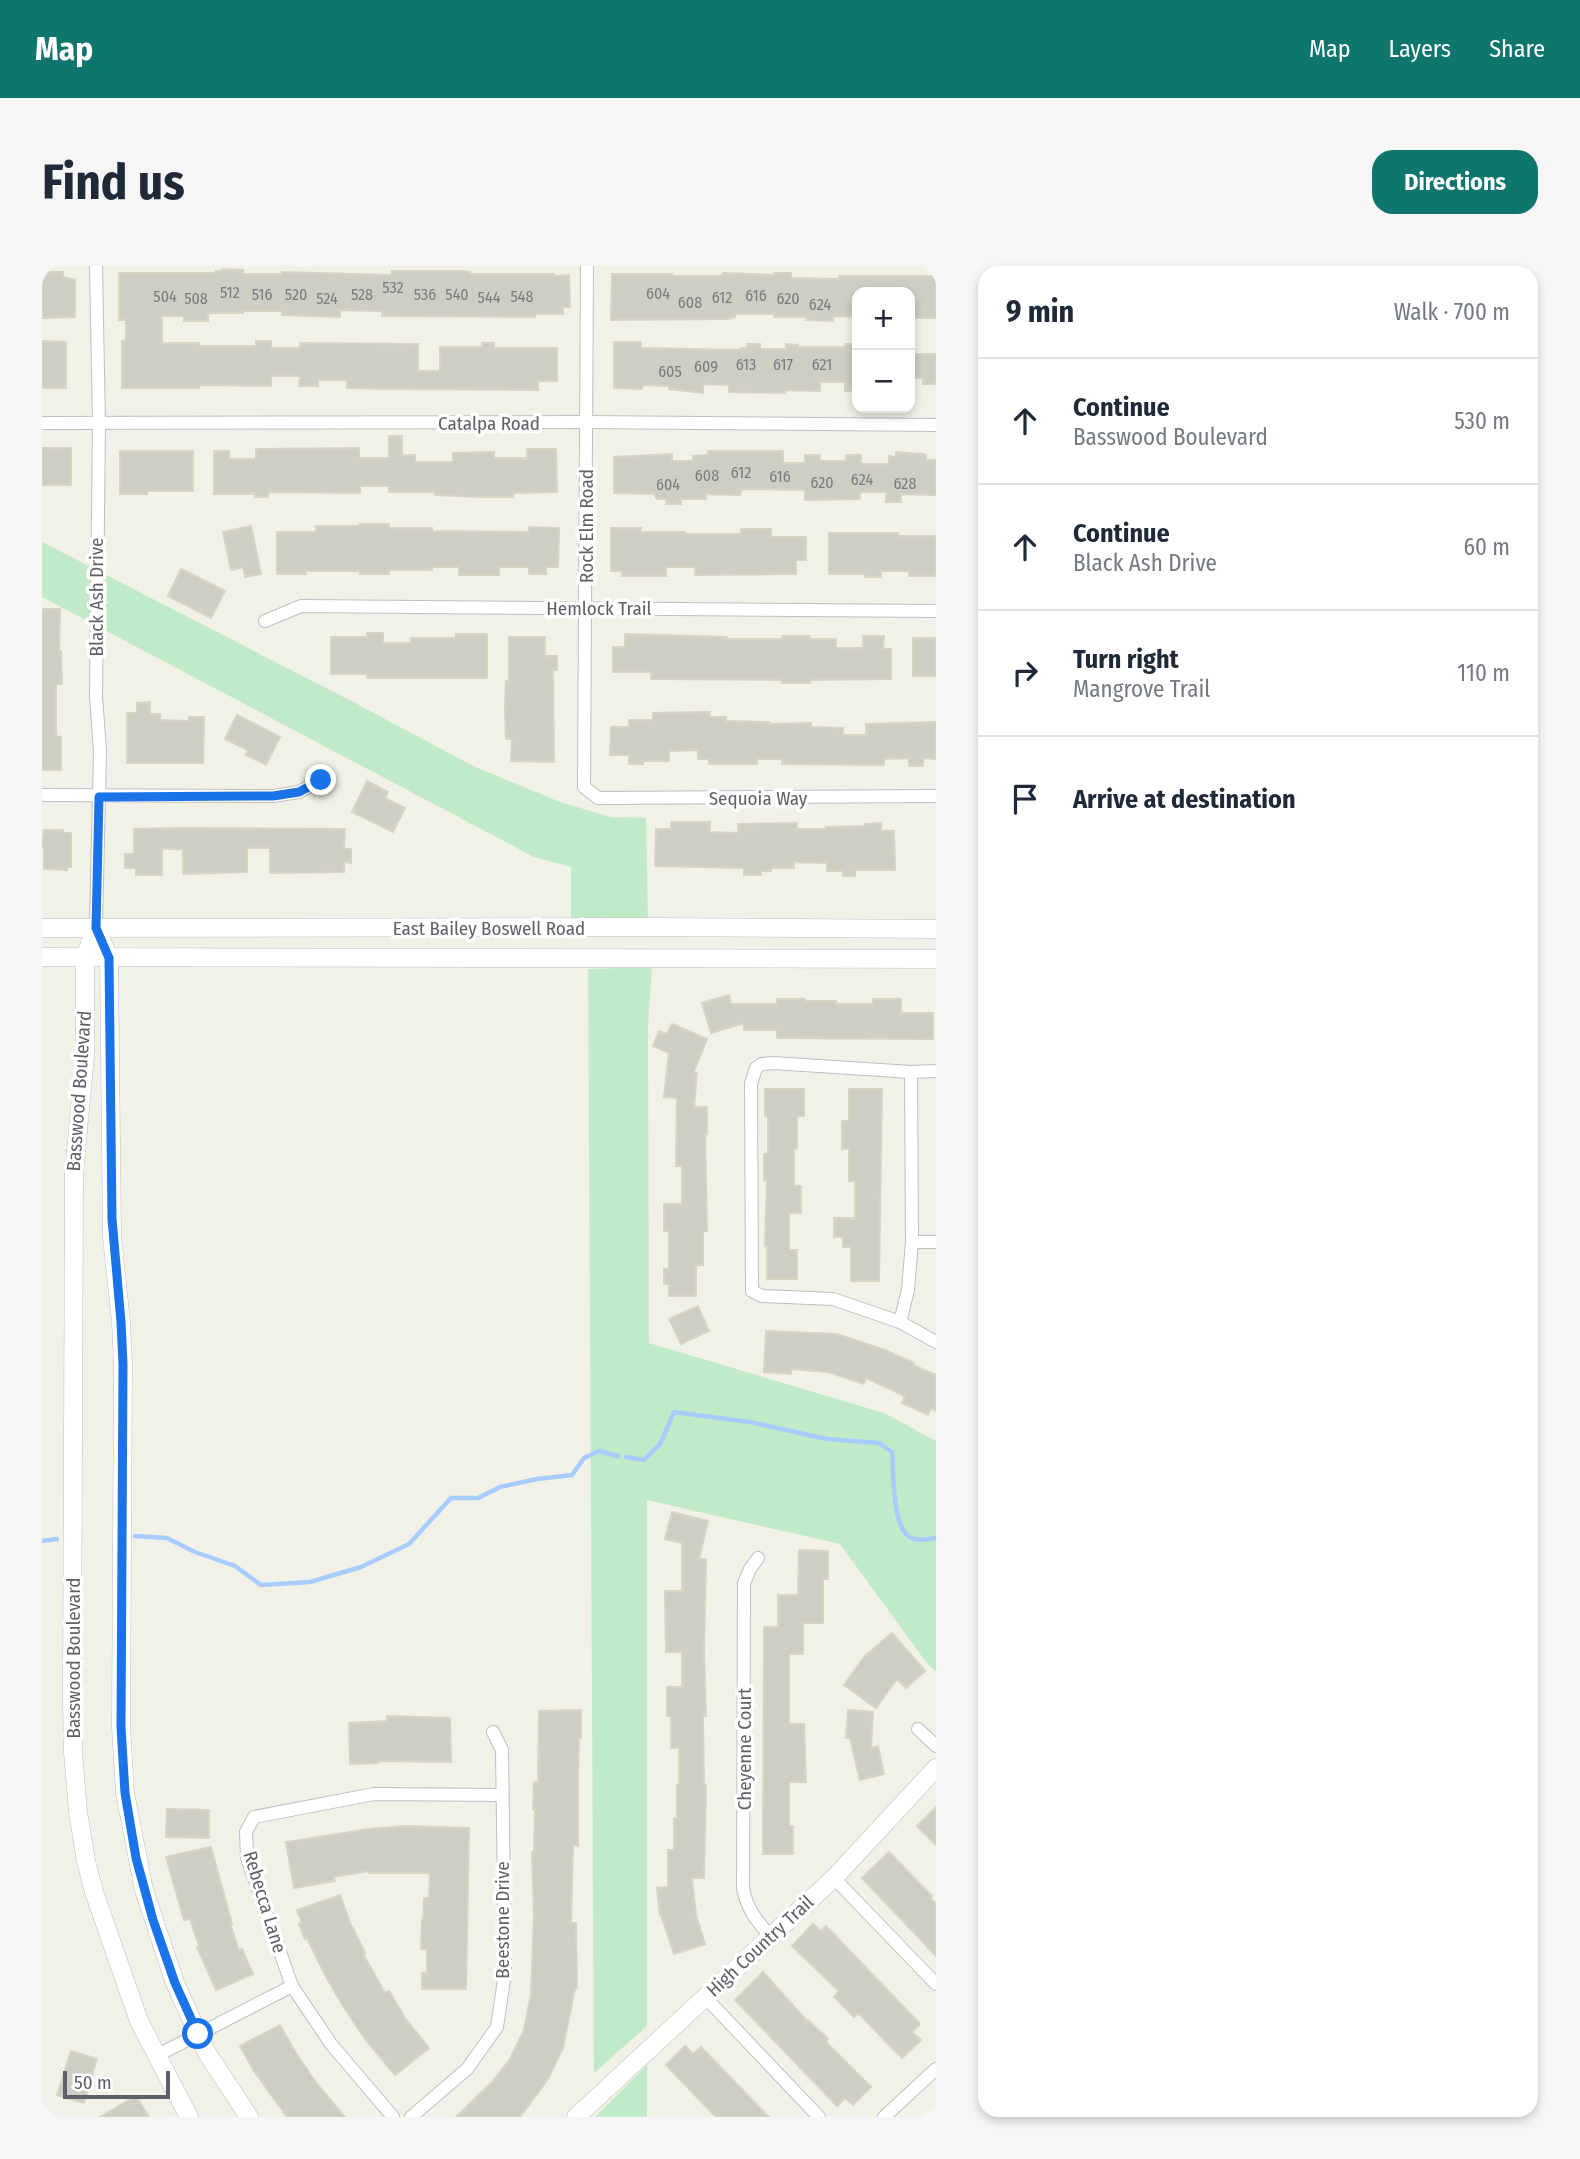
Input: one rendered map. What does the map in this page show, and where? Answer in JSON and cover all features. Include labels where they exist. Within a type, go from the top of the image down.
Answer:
[{"type":"main road","name":"East Bailey Boswell Road","points":[[42,928],[936,929]]},
{"type":"main road","name":"Basswood Boulevard","points":[[96,928],[85,957],[85,1056],[73,1193],[72,1700],[75,1782],[86,1861],[97,1902],[139,2021],[188,2117]]},
{"type":"main road","name":"Basswood Boulevard","points":[[96,928],[109,958],[112,1219],[123,1364],[121,1727],[125,1793],[136,1858],[153,1920],[175,1983],[207,2053],[249,2117]]},
{"type":"main road","name":"East Bailey Boswell Road","points":[[42,957],[936,959]]},
{"type":"main road","name":"High Country Trail","points":[[576,2117],[834,1878],[936,1768]]},
{"type":"street","name":"Black Ash Drive","points":[[96,266],[99,424],[96,696],[100,751],[96,928]]},
{"type":"street","name":"Rock Elm Road","points":[[584,787],[587,266]]},
{"type":"street","name":"Catalpa Road","points":[[42,423],[585,422],[936,425]]},
{"type":"street","name":"Hemlock Trail","points":[[265,621],[301,606],[936,611]]},
{"type":"street","points":[[42,795],[273,796],[299,792],[321,780]]},
{"type":"street","name":"Sequoia Way","points":[[584,787],[598,797],[936,796]]},
{"type":"street","points":[[936,1071],[911,1072],[772,1063],[756,1068],[751,1084],[751,1286],[755,1294],[833,1299],[900,1322],[936,1342]]},
{"type":"street","points":[[900,1322],[908,1290],[912,1242],[911,1072]]},
{"type":"street","points":[[912,1242],[936,1242]]},
{"type":"street","name":"Cheyenne Court","points":[[758,1558],[744,1583],[743,1888],[752,1916],[769,1936]]},
{"type":"street","points":[[918,1729],[936,1746]]},
{"type":"street","name":"Beestone Drive","points":[[411,2117],[467,2069],[496,2027],[505,1973],[502,1750],[493,1732]]},
{"type":"street","name":"Rebecca Lane","points":[[393,2117],[331,2044],[292,1986],[247,1858],[246,1832],[254,1817],[374,1794],[501,1795]]},
{"type":"street","points":[[834,1878],[936,1984]]},
{"type":"street","points":[[156,2056],[292,1986]]},
{"type":"street","points":[[705,1997],[819,2117]]},
{"type":"street","points":[[884,2117],[936,2069]]},
{"type":"green space","points":[[42,542],[473,766],[560,802],[611,817],[646,818],[648,922],[571,920],[571,867],[534,857],[42,597]]},
{"type":"green space","points":[[652,967],[648,1025],[649,1343],[884,1413],[936,1441],[936,1672],[840,1544],[647,1500],[647,2026],[594,2073],[588,969]]},
{"type":"green space","points":[[647,2065],[647,2117],[595,2117]]},
{"type":"building","points":[[222,269],[243,270],[243,274],[282,272],[392,275],[392,271],[464,271],[470,274],[569,275],[570,307],[563,307],[563,314],[535,314],[535,317],[382,316],[382,311],[340,310],[340,317],[282,315],[282,311],[208,313],[208,321],[184,321],[184,316],[162,316],[162,343],[256,346],[256,341],[271,341],[271,348],[300,348],[300,343],[418,344],[418,371],[440,371],[440,347],[482,347],[482,343],[494,343],[494,348],[557,348],[557,381],[538,381],[538,390],[390,389],[347,388],[347,380],[318,380],[318,386],[299,386],[300,376],[271,376],[271,386],[122,388],[122,341],[126,341],[126,320],[119,320],[119,273],[216,273]]},
{"type":"building","points":[[42,272],[63,272],[63,277],[75,280],[75,317],[42,318]]},
{"type":"building","points":[[791,273],[791,278],[839,279],[839,276],[936,276],[936,318],[915,318],[915,287],[852,287],[852,317],[833,316],[833,321],[806,320],[806,317],[774,317],[774,314],[735,314],[735,317],[728,319],[611,320],[612,274]]},
{"type":"building","points":[[42,341],[66,342],[66,388],[42,388]]},
{"type":"building","points":[[614,342],[641,342],[641,348],[741,350],[747,348],[747,344],[760,344],[760,349],[786,349],[786,344],[798,347],[845,347],[845,344],[852,344],[852,391],[845,391],[845,382],[820,382],[820,391],[785,390],[785,393],[729,392],[729,385],[703,384],[703,393],[669,389],[669,386],[614,388]]},
{"type":"building","points":[[915,354],[936,354],[936,384],[923,384],[923,378],[915,378]]},
{"type":"building","points":[[389,436],[402,436],[402,455],[415,455],[415,462],[453,462],[453,453],[494,452],[494,458],[527,458],[527,449],[556,449],[557,492],[513,493],[513,497],[479,497],[435,495],[435,492],[389,492],[389,486],[360,486],[360,493],[268,492],[268,497],[255,497],[255,494],[214,494],[214,451],[229,451],[229,459],[256,459],[256,449],[359,448],[359,458],[389,458]]},
{"type":"building","points":[[42,448],[71,448],[71,485],[42,485]]},
{"type":"building","points":[[120,451],[193,451],[193,491],[120,494]]},
{"type":"building","points":[[708,451],[783,451],[783,463],[805,463],[805,455],[820,455],[820,461],[846,461],[846,455],[861,455],[861,464],[889,464],[889,456],[896,457],[896,452],[923,454],[926,455],[926,460],[936,460],[936,495],[901,494],[901,502],[886,502],[886,492],[860,492],[860,499],[805,500],[805,490],[742,489],[740,495],[706,494],[706,499],[681,499],[681,504],[666,504],[666,499],[657,499],[654,494],[614,493],[614,457],[672,454],[672,461],[693,461],[693,456],[708,455]]},
{"type":"building","points":[[389,524],[389,528],[432,528],[432,531],[529,532],[529,527],[559,528],[558,567],[546,567],[546,574],[529,574],[529,567],[499,567],[499,575],[459,575],[459,567],[432,567],[432,570],[389,570],[389,574],[306,571],[306,574],[277,574],[277,532],[316,532],[316,526]]},
{"type":"building","points":[[251,526],[261,574],[245,577],[243,567],[231,570],[223,532]]},
{"type":"building","points":[[611,528],[641,528],[641,532],[685,534],[741,534],[741,529],[771,529],[771,537],[806,537],[806,560],[796,560],[796,574],[695,575],[695,567],[666,567],[666,576],[622,576],[622,571],[611,571]]},
{"type":"building","points":[[829,533],[936,536],[936,576],[909,576],[909,571],[881,571],[881,577],[829,574]]},
{"type":"building","points":[[181,569],[225,591],[211,618],[168,596]]},
{"type":"building","points":[[42,609],[60,609],[59,651],[62,684],[56,684],[56,736],[61,737],[61,770],[42,770]]},
{"type":"building","points":[[367,633],[383,633],[383,643],[411,643],[411,638],[456,638],[456,634],[487,634],[487,678],[367,678],[367,674],[331,674],[331,637],[367,637]]},
{"type":"building","points":[[625,634],[727,639],[810,636],[810,639],[836,639],[836,648],[863,648],[863,636],[884,636],[883,649],[891,649],[891,679],[782,683],[782,680],[651,679],[651,672],[613,672],[613,647],[625,647]]},
{"type":"building","points":[[509,637],[545,637],[545,656],[557,656],[557,670],[553,670],[554,762],[511,761],[512,739],[506,739],[505,709],[506,681],[509,681]]},
{"type":"building","points":[[913,638],[936,638],[936,676],[913,676]]},
{"type":"building","points":[[150,702],[150,714],[160,714],[160,720],[189,721],[189,717],[204,717],[203,763],[127,763],[127,713],[137,713],[137,703]]},
{"type":"building","points":[[710,712],[710,717],[726,717],[726,721],[811,723],[811,727],[843,728],[843,735],[866,735],[866,724],[936,722],[936,759],[923,758],[923,766],[909,766],[909,758],[884,759],[884,765],[782,764],[782,759],[757,759],[757,764],[709,764],[709,759],[698,759],[698,750],[669,751],[669,761],[629,764],[629,755],[610,755],[611,727],[629,727],[629,720],[653,720],[653,713]]},
{"type":"building","points":[[237,715],[280,737],[266,765],[246,755],[248,750],[225,739]]},
{"type":"building","points":[[367,781],[388,792],[385,798],[405,808],[393,832],[352,812]]},
{"type":"building","points":[[671,822],[710,822],[710,832],[738,833],[738,824],[797,823],[797,829],[826,829],[881,823],[881,831],[894,831],[895,870],[855,870],[855,876],[843,876],[843,871],[827,871],[827,863],[794,862],[794,868],[771,868],[771,871],[761,871],[761,875],[744,875],[744,868],[655,866],[656,829],[671,829]]},
{"type":"building","points":[[134,829],[345,829],[344,849],[351,849],[351,863],[344,862],[344,872],[270,873],[270,848],[247,848],[247,872],[183,874],[183,849],[162,849],[162,875],[136,875],[136,868],[125,868],[125,854],[134,854]]},
{"type":"building","points":[[44,830],[71,833],[71,867],[67,867],[67,870],[44,869]]},
{"type":"building","points":[[729,995],[731,1004],[777,1004],[777,999],[805,999],[836,1001],[836,1004],[873,1004],[873,999],[901,999],[901,1013],[933,1013],[933,1039],[777,1038],[777,1030],[744,1030],[744,1023],[711,1033],[702,1003]]},
{"type":"building","points":[[672,1024],[707,1039],[693,1073],[697,1073],[694,1107],[707,1107],[707,1231],[703,1231],[703,1265],[696,1265],[696,1296],[669,1296],[669,1284],[664,1284],[664,1269],[669,1269],[669,1231],[664,1231],[664,1204],[682,1204],[682,1166],[676,1166],[677,1098],[664,1097],[669,1053],[653,1046],[659,1031],[667,1034]]},
{"type":"building","points":[[765,1089],[804,1089],[804,1116],[797,1116],[797,1149],[794,1149],[794,1186],[801,1186],[801,1213],[789,1213],[789,1250],[797,1250],[797,1279],[767,1279],[767,1180],[764,1180],[764,1154],[768,1154],[768,1116],[765,1116]]},
{"type":"building","points":[[849,1089],[882,1089],[879,1281],[851,1281],[851,1247],[843,1247],[843,1237],[834,1237],[834,1218],[855,1218],[855,1181],[849,1181],[849,1149],[842,1149],[842,1121],[849,1121]]},
{"type":"building","points":[[698,1306],[709,1331],[681,1344],[669,1319]]},
{"type":"building","points":[[766,1331],[837,1334],[914,1363],[913,1365],[936,1375],[936,1411],[931,1408],[928,1415],[902,1403],[905,1396],[866,1378],[864,1384],[828,1372],[791,1369],[791,1374],[764,1372]]},
{"type":"building","points":[[672,1512],[708,1521],[699,1559],[706,1559],[704,1878],[692,1878],[696,1915],[705,1944],[674,1954],[660,1915],[657,1888],[668,1887],[668,1850],[674,1850],[674,1818],[677,1818],[679,1785],[679,1748],[671,1748],[671,1716],[667,1716],[667,1687],[682,1687],[682,1652],[666,1652],[665,1591],[682,1591],[682,1543],[665,1539]]},
{"type":"building","points":[[799,1550],[828,1551],[828,1579],[823,1579],[823,1623],[803,1623],[803,1654],[789,1654],[789,1724],[804,1724],[806,1782],[789,1782],[789,1826],[793,1826],[793,1854],[763,1854],[764,1627],[778,1627],[778,1595],[798,1595]]},
{"type":"building","points":[[892,1633],[925,1671],[906,1688],[897,1679],[876,1708],[844,1685],[865,1656]]},
{"type":"building","points":[[581,1710],[578,1846],[573,1845],[571,1923],[576,1923],[577,1988],[563,2048],[548,2079],[520,2117],[456,2117],[493,2081],[510,2059],[524,2030],[531,1994],[534,1916],[533,1809],[534,1782],[538,1782],[539,1711]]},
{"type":"building","points":[[848,1710],[873,1712],[871,1748],[878,1746],[884,1774],[860,1780],[850,1738],[846,1738]]},
{"type":"building","points":[[387,1716],[450,1718],[451,1762],[378,1761],[350,1764],[349,1723],[387,1721]]},
{"type":"building","points":[[936,1807],[936,1845],[917,1826]]},
{"type":"building","points":[[167,1809],[209,1810],[209,1838],[166,1837]]},
{"type":"building","points":[[406,1826],[469,1828],[466,1989],[422,1989],[422,1973],[427,1973],[427,1949],[421,1949],[422,1920],[424,1898],[429,1898],[430,1873],[369,1871],[333,1877],[335,1881],[294,1888],[286,1842]]},
{"type":"building","points":[[211,1847],[230,1924],[239,1950],[242,1949],[253,1974],[216,1990],[197,1947],[199,1946],[190,1919],[184,1920],[166,1857]]},
{"type":"building","points":[[889,1852],[932,1896],[930,1898],[936,1904],[936,1956],[862,1878]]},
{"type":"building","points":[[340,1895],[365,1953],[363,1954],[385,1993],[389,1991],[405,2018],[429,2048],[395,2075],[365,2039],[343,2006],[299,1924],[302,1923],[297,1910]]},
{"type":"building","points":[[813,1924],[821,1931],[826,1926],[920,2024],[912,2032],[921,2040],[902,2058],[858,2013],[854,2017],[834,1997],[839,1991],[792,1946]]},
{"type":"building","points":[[763,1972],[871,2087],[853,2105],[845,2098],[837,2106],[735,2000]]},
{"type":"building","points":[[280,2025],[317,2084],[345,2117],[287,2117],[254,2071],[240,2046]]},
{"type":"building","points":[[685,2046],[693,2054],[701,2047],[769,2117],[716,2117],[666,2065]]},
{"type":"building","points":[[71,2051],[97,2059],[84,2103],[57,2095]]},
{"type":"building","points":[[136,2096],[149,2117],[100,2117]]},
{"type":"waterway","points":[[626,1457],[644,1460],[660,1444],[674,1412],[750,1422],[827,1439],[879,1443],[892,1452],[895,1501],[901,1526],[907,1535],[914,1539],[936,1538]]},
{"type":"waterway","points":[[135,1536],[167,1538],[195,1552],[235,1566],[261,1585],[310,1582],[361,1567],[409,1544],[451,1498],[478,1498],[500,1487],[572,1475],[584,1458],[599,1451],[618,1456]]},
{"type":"waterway","points":[[42,1541],[57,1539]]},
{"type":"route","points":[[198,2034],[175,1983],[144,1890],[136,1858],[122,1764],[123,1364],[112,1219],[109,958],[96,928],[99,797],[273,796],[299,792],[321,780]]}]
